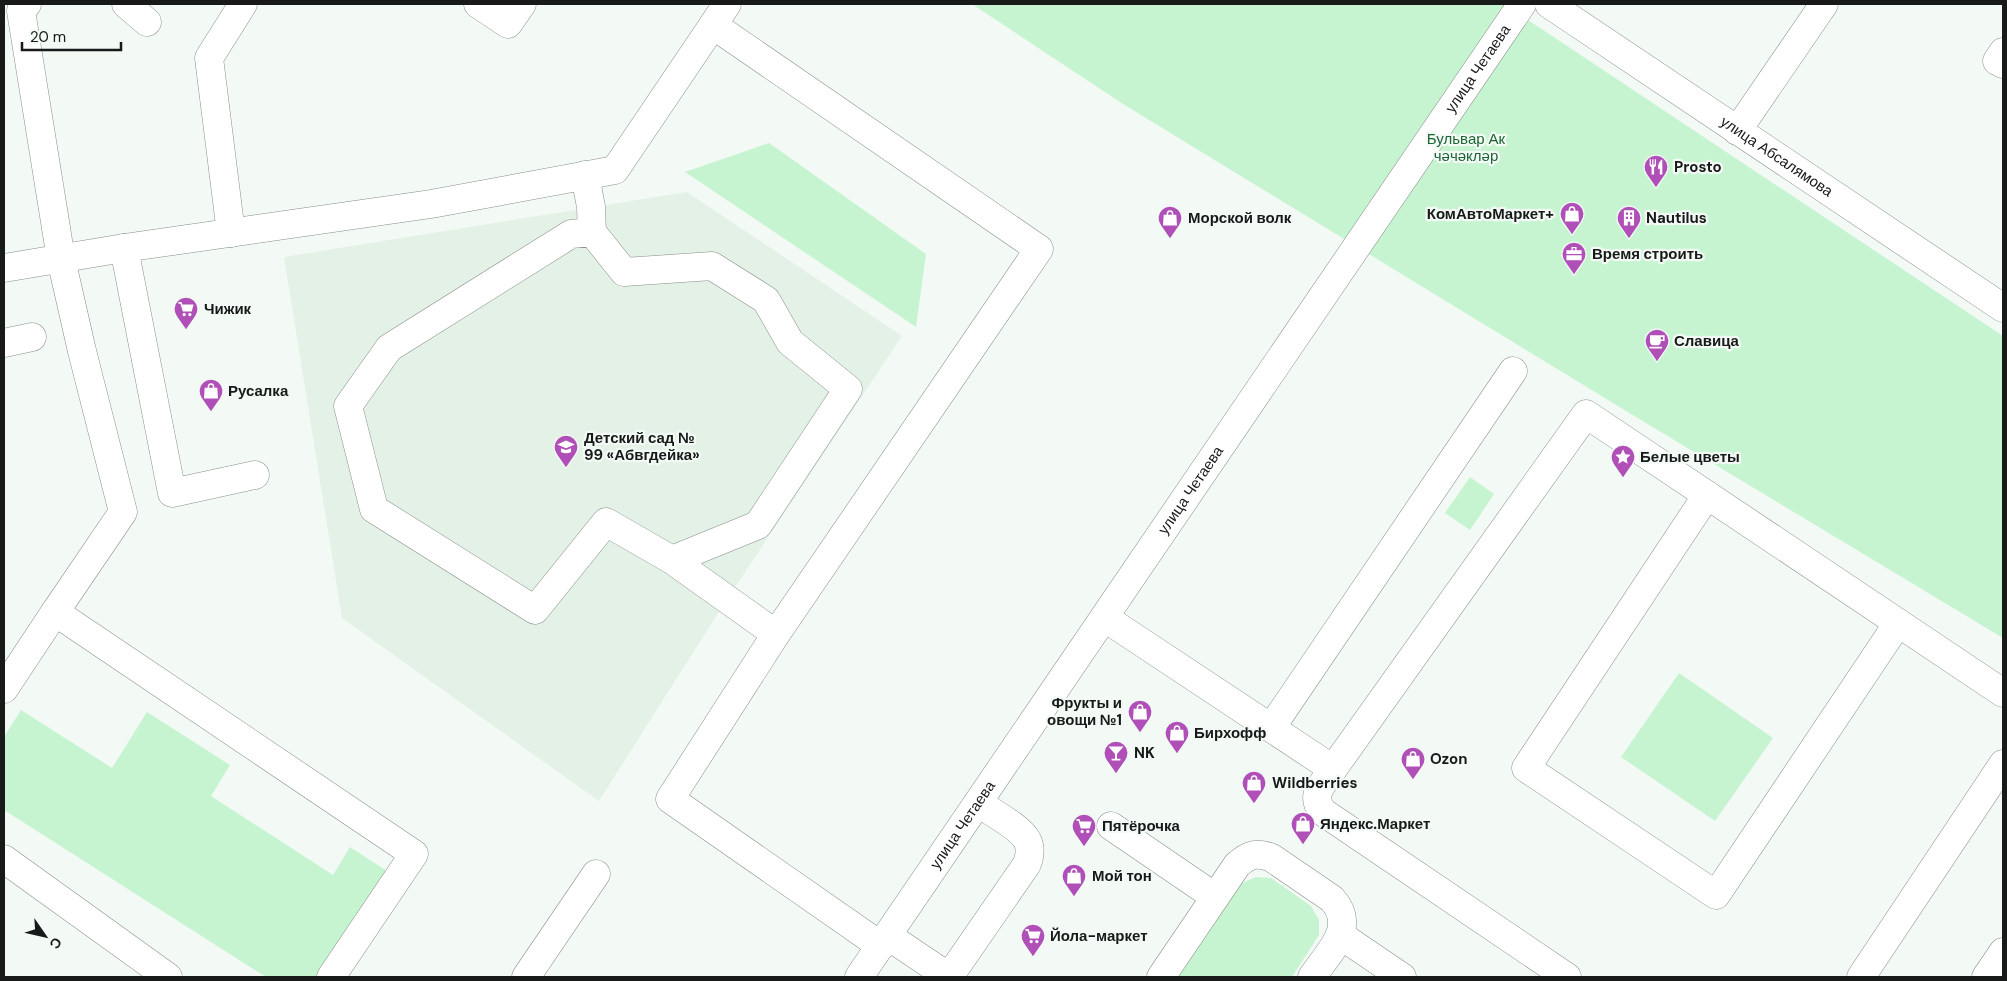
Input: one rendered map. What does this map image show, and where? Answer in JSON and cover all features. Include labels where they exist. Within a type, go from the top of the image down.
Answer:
[{"type":"street","points":[[4,689],[123,512],[82,351],[61,259],[21,11],[27,4]]},
{"type":"street","points":[[126,4],[147,22]]},
{"type":"street","points":[[231,233],[209,58],[243,4]]},
{"type":"street","points":[[478,4],[508,24],[522,4]]},
{"type":"street","name":"улица Четаева","points":[[866,975],[884,941],[1522,4]]},
{"type":"street","name":"улица Абсалямова","points":[[1549,4],[2003,308]]},
{"type":"street","points":[[1738,131],[1824,4]]},
{"type":"street","points":[[4,268],[124,248],[431,204],[615,170],[720,14],[1039,249],[776,634],[670,799],[884,941],[949,977],[1027,864],[1030,854],[1028,840],[1022,833],[978,803]]},
{"type":"street","points":[[2003,52],[1997,60],[2003,64]]},
{"type":"street","points":[[585,175],[591,207],[592,232],[624,272],[712,266],[766,300],[790,342],[848,389],[758,525],[672,560]]},
{"type":"street","points":[[592,232],[571,234],[389,348],[348,406],[374,509],[535,610],[606,522],[672,560],[776,634]]},
{"type":"street","points":[[124,248],[172,493],[255,475]]},
{"type":"street","points":[[4,343],[32,337]]},
{"type":"street","points":[[1271,728],[1513,371]]},
{"type":"street","points":[[1566,977],[1323,812],[1317,805],[1316,797],[1333,769],[1586,414],[2003,693]]},
{"type":"street","points":[[1706,495],[1526,768],[1716,895],[1898,623]]},
{"type":"street","points":[[55,612],[414,854],[331,977]]},
{"type":"street","points":[[1105,618],[1333,769]]},
{"type":"street","points":[[1861,977],[2003,764]]},
{"type":"street","points":[[1111,826],[1215,897]]},
{"type":"street","points":[[1160,977],[1237,865],[1246,857],[1262,854],[1272,858],[1332,899],[1343,916],[1340,935],[1312,977]]},
{"type":"street","points":[[4,859],[168,977]]},
{"type":"street","points":[[526,977],[596,874]]},
{"type":"street","points":[[1340,935],[1402,977]]},
{"type":"street","points":[[1986,977],[2003,952]]},
{"type":"shaded area","name":"Детский сад № 99 «Абвгдейка»","points":[[687,192],[902,336],[727,599],[599,801],[342,618],[284,257]]},
{"type":"green space","name":"Бульвар Ак чәчәкләр","points":[[972,4],[1504,4],[2003,336],[2003,638],[1123,104]]},
{"type":"green space","points":[[769,143],[926,254],[916,327],[685,172]]},
{"type":"green space","points":[[1470,477],[1494,494],[1470,530],[1445,513]]},
{"type":"green space","points":[[1679,673],[1773,738],[1715,821],[1621,757]]},
{"type":"green space","points":[[21,710],[112,768],[147,712],[230,765],[211,796],[333,875],[350,847],[387,871],[319,977],[266,977],[4,810],[4,737]]},
{"type":"green space","points":[[1256,877],[1271,878],[1311,906],[1319,920],[1319,935],[1292,977],[1175,977],[1240,884]]},
{"type":"place","name":"Prosto","points":[[1656,188]]},
{"type":"place","name":"КомАвтоМаркет+","points":[[1572,235]]},
{"type":"place","name":"Морской волк","points":[[1170,239]]},
{"type":"place","name":"Nautilus","points":[[1629,239]]},
{"type":"place","name":"Время строить","points":[[1574,275]]},
{"type":"place","name":"Чижик","points":[[186,330]]},
{"type":"place","name":"Славица","points":[[1657,362]]},
{"type":"place","name":"Русалка","points":[[211,412]]},
{"type":"place","name":"Детский сад № 99 «Абвгдейка»","points":[[566,468]]},
{"type":"place","name":"Белые цветы","points":[[1623,478]]},
{"type":"place","name":"Фрукты и овощи №1","points":[[1140,733]]},
{"type":"place","name":"Бирхофф","points":[[1177,754]]},
{"type":"place","name":"NK","points":[[1116,774]]},
{"type":"place","name":"Ozon","points":[[1413,780]]},
{"type":"place","name":"Wildberries","points":[[1254,804]]},
{"type":"place","name":"Яндекс.Маркет","points":[[1303,845]]},
{"type":"place","name":"Пятёрочка","points":[[1084,847]]},
{"type":"place","name":"Мой тон","points":[[1074,897]]},
{"type":"place","name":"Йола-маркет","points":[[1033,957]]}]
